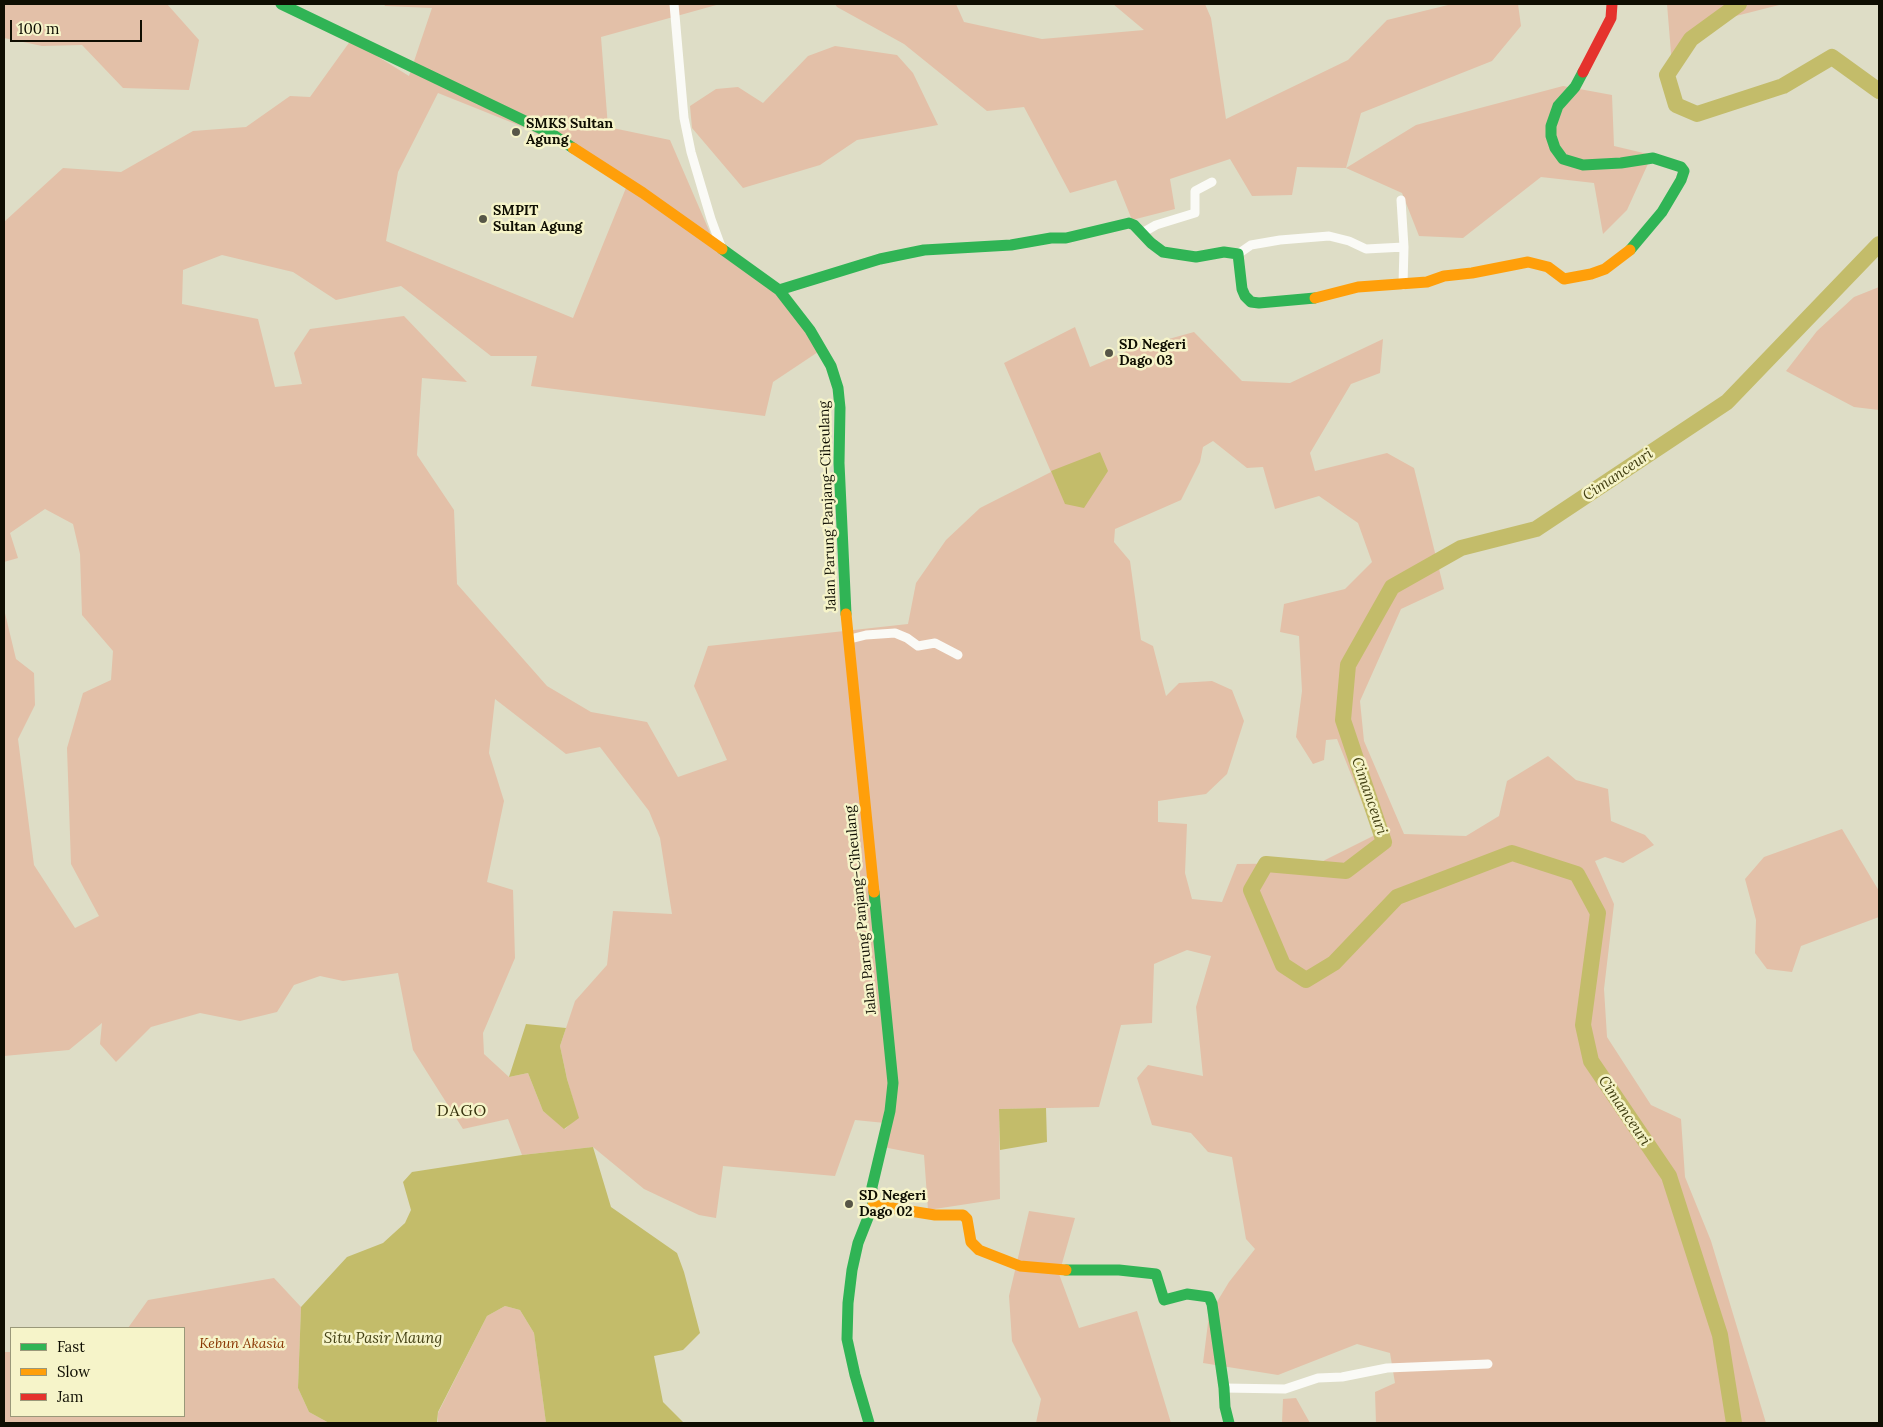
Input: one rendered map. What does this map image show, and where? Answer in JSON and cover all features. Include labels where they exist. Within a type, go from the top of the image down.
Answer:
[{"type":"street","name":"Jalan Parung Panjang–Ciheulang","points":[[281,4],[552,134],[643,193],[723,252],[779,290],[810,330],[831,366],[838,388],[840,408],[839,463],[845,602],[893,1083],[890,1111],[872,1187],[873,1205],[858,1243],[848,1303],[847,1339],[869,1423]]},
{"type":"street","points":[[674,4],[684,118],[702,190],[723,252]]},
{"type":"street","points":[[1238,254],[1242,289],[1245,296],[1251,302],[1259,303],[1321,297],[1358,287],[1427,282],[1444,276],[1528,262],[1548,267],[1564,279],[1591,274],[1605,268],[1630,249],[1662,212],[1681,180],[1684,171],[1682,167],[1653,158],[1621,163],[1582,164],[1562,159],[1555,148],[1551,136],[1558,106],[1575,87],[1611,18],[1612,4]]},
{"type":"street","points":[[1142,233],[1156,225],[1195,213],[1195,191],[1212,182]]},
{"type":"street","points":[[1401,200],[1404,248],[1403,285]]},
{"type":"street","points":[[779,290],[880,259],[924,250],[1011,245],[1051,238],[1066,238],[1129,222],[1163,252],[1196,257],[1224,252],[1238,254],[1251,245],[1280,240],[1329,236],[1349,241],[1366,249],[1404,248]]},
{"type":"street","points":[[850,639],[866,635],[895,633],[907,638],[918,646],[935,644],[958,655]]},
{"type":"street","points":[[873,1205],[935,1216],[963,1215],[967,1219],[971,1242],[979,1250],[1020,1266],[1119,1270],[1156,1274],[1164,1300],[1187,1294],[1209,1297],[1212,1304],[1225,1407],[1229,1423]]},
{"type":"street","points":[[1224,1388],[1285,1389],[1318,1378],[1342,1377],[1387,1368],[1488,1364]]},
{"type":"green space","points":[[4,4],[167,4],[199,40],[189,90],[123,88],[82,45],[42,46],[4,38]]},
{"type":"green space","points":[[384,4],[720,4],[601,37],[608,127],[670,140],[714,242],[776,286],[821,350],[773,382],[765,416],[531,386],[537,356],[491,356],[401,286],[336,300],[293,272],[222,255],[183,270],[182,304],[258,319],[275,387],[302,384],[294,353],[310,329],[404,316],[467,382],[422,378],[417,455],[454,510],[457,584],[547,686],[591,712],[647,722],[678,777],[727,760],[694,686],[708,646],[908,624],[916,583],[946,540],[980,508],[1051,472],[1004,363],[1075,327],[1090,367],[1129,350],[1194,332],[1242,381],[1290,383],[1383,339],[1380,373],[1351,384],[1310,453],[1315,471],[1387,453],[1414,468],[1444,589],[1401,609],[1360,701],[1364,741],[1404,834],[1466,836],[1499,816],[1507,781],[1548,756],[1576,780],[1608,789],[1611,821],[1645,835],[1654,845],[1623,863],[1605,857],[1595,861],[1614,904],[1604,989],[1607,1037],[1651,1105],[1681,1119],[1685,1177],[1711,1241],[1766,1423],[1376,1423],[1375,1392],[1395,1383],[1390,1353],[1357,1344],[1278,1375],[1203,1363],[1209,1315],[1229,1282],[1255,1249],[1246,1239],[1232,1157],[1208,1152],[1191,1133],[1152,1125],[1137,1078],[1148,1065],[1203,1076],[1196,1007],[1211,956],[1187,950],[1154,964],[1152,1023],[1121,1025],[1099,1107],[999,1109],[1000,1199],[928,1210],[924,1155],[883,1147],[885,1123],[855,1120],[835,1176],[723,1166],[716,1218],[699,1215],[644,1189],[593,1147],[522,1155],[508,1119],[463,1129],[413,1050],[398,973],[343,981],[320,976],[294,985],[277,1012],[240,1021],[200,1013],[151,1027],[116,1062],[100,1044],[102,1023],[69,1050],[4,1056],[4,609],[16,659],[34,673],[35,705],[18,739],[34,865],[75,928],[99,916],[71,864],[67,748],[83,693],[111,680],[113,651],[82,615],[80,554],[73,524],[45,509],[10,533],[18,558],[4,562],[4,222],[63,168],[121,172],[193,131],[246,127],[290,96],[310,97],[351,40],[409,76],[432,8],[385,6]],"holes":[[[438,93],[528,129],[628,183],[573,318],[386,241],[398,172]],[[1213,441],[1247,468],[1263,467],[1275,509],[1319,496],[1358,523],[1372,562],[1345,589],[1284,604],[1280,632],[1299,636],[1302,691],[1296,737],[1313,764],[1324,760],[1326,740],[1337,739],[1375,835],[1319,863],[1237,864],[1222,902],[1192,899],[1185,873],[1187,824],[1158,822],[1158,801],[1206,794],[1227,774],[1244,721],[1232,690],[1212,681],[1179,683],[1166,696],[1153,646],[1141,640],[1130,561],[1114,542],[1115,529],[1181,500],[1200,462],[1203,447]],[[495,699],[566,754],[600,747],[649,811],[660,838],[672,914],[613,911],[607,965],[575,1001],[560,1046],[578,1117],[565,1129],[543,1111],[528,1073],[509,1077],[484,1054],[483,1033],[515,958],[513,890],[487,882],[504,801],[489,753]]]},
{"type":"green space","points":[[835,4],[956,4],[964,22],[1042,39],[1144,30],[1113,4],[1205,4],[1211,18],[1226,119],[1348,60],[1387,20],[1452,4],[1518,4],[1521,26],[1492,61],[1361,113],[1346,168],[1297,167],[1292,195],[1252,196],[1230,159],[1170,179],[1175,209],[1132,220],[1116,180],[1070,193],[1024,107],[987,111],[904,44],[837,7]]},
{"type":"green space","points":[[1667,4],[1783,4],[1728,18],[1672,65]]},
{"type":"green space","points":[[835,46],[897,55],[913,73],[938,125],[857,140],[820,165],[743,188],[692,128],[690,106],[716,89],[738,87],[763,103],[808,56]]},
{"type":"green space","points":[[1563,86],[1612,95],[1614,146],[1652,155],[1627,210],[1603,234],[1594,183],[1541,177],[1463,238],[1419,236],[1402,193],[1346,168],[1416,125]]},
{"type":"green space","points":[[1879,287],[1879,410],[1854,407],[1786,371],[1817,331],[1854,297]]},
{"type":"green space","points":[[1842,829],[1879,891],[1879,917],[1801,946],[1792,972],[1767,969],[1755,953],[1756,920],[1745,879],[1764,857]]},
{"type":"green space","points":[[1029,1211],[1075,1218],[1059,1274],[1079,1328],[1137,1311],[1171,1423],[1036,1423],[1041,1399],[1012,1341],[1009,1296]]},
{"type":"green space","name":"Kebun Akasia","points":[[274,1278],[301,1307],[298,1388],[309,1412],[329,1423],[4,1423],[4,1352],[10,1352],[10,1417],[185,1417],[185,1327],[129,1327],[148,1300]]},
{"type":"green space","points":[[505,1306],[520,1310],[534,1333],[546,1423],[438,1423],[438,1413],[487,1316]]},
{"type":"green space","points":[[1296,1398],[1310,1423],[1282,1423],[1283,1399]]},
{"type":"water","points":[[1100,452],[1108,471],[1084,508],[1065,504],[1051,471]]},
{"type":"water","points":[[526,1024],[566,1028],[560,1046],[567,1079],[579,1118],[564,1129],[543,1111],[528,1073],[509,1077]]},
{"type":"water","points":[[1046,1108],[1047,1142],[1000,1150],[999,1109]]},
{"type":"water","name":"Situ Pasir Maung","points":[[593,1147],[611,1207],[677,1253],[684,1272],[700,1333],[683,1350],[654,1356],[663,1402],[684,1423],[546,1423],[534,1333],[520,1310],[505,1306],[487,1316],[438,1412],[437,1423],[329,1423],[309,1412],[298,1388],[301,1307],[347,1257],[383,1243],[405,1223],[411,1210],[403,1182],[412,1172],[522,1155]]},
{"type":"waterway","name":"Cimanceuri","points":[[1739,4],[1691,39],[1667,75],[1676,105],[1697,114],[1783,86],[1832,57],[1879,91]]},
{"type":"waterway","name":"Cimanceuri","points":[[1734,1423],[1720,1335],[1669,1176],[1591,1061],[1583,1025],[1598,913],[1577,874],[1512,853],[1397,897],[1334,963],[1306,980],[1283,965],[1251,890],[1266,864],[1346,871],[1384,842],[1343,720],[1348,665],[1392,587],[1461,548],[1536,529],[1727,402],[1879,244]]},
{"type":"traffic: fast","points":[[281,4],[552,134],[573,148]]},
{"type":"traffic: fast","points":[[1583,72],[1575,87],[1558,106],[1551,126],[1551,136],[1555,148],[1563,159],[1583,165],[1621,163],[1653,158],[1681,167],[1684,171],[1681,180],[1662,212],[1630,250]]},
{"type":"traffic: fast","points":[[779,290],[880,259],[924,250],[1011,245],[1051,238],[1066,238],[1129,223],[1134,225],[1151,243],[1163,252],[1196,257],[1224,252],[1238,254],[1242,289],[1245,296],[1251,302],[1315,298]]},
{"type":"traffic: fast","points":[[722,249],[779,290],[810,330],[831,366],[838,388],[840,408],[839,463],[846,614]]},
{"type":"traffic: fast","points":[[869,1423],[847,1339],[848,1303],[852,1270],[858,1243],[873,1205],[872,1187],[890,1111],[893,1083],[874,892]]},
{"type":"traffic: fast","points":[[1066,1270],[1119,1270],[1156,1274],[1164,1300],[1187,1294],[1209,1297],[1212,1304],[1225,1407],[1229,1423]]},
{"type":"traffic: slow","points":[[573,148],[643,193],[722,249]]},
{"type":"traffic: slow","points":[[1315,298],[1358,287],[1427,282],[1444,276],[1472,273],[1528,262],[1548,267],[1564,279],[1591,274],[1605,269],[1630,250]]},
{"type":"traffic: slow","points":[[846,614],[874,892]]},
{"type":"traffic: slow","points":[[873,1205],[935,1215],[963,1215],[967,1219],[971,1242],[979,1250],[1020,1266],[1066,1270]]},
{"type":"traffic: jam","points":[[1583,72],[1611,18],[1612,4]]},
{"type":"place","name":"SMKS Sultan Agung","points":[[516,132]]},
{"type":"place","name":"SMPIT Sultan Agung","points":[[483,219]]},
{"type":"place","name":"SD Negeri Dago 03","points":[[1109,353]]},
{"type":"place","name":"SD Negeri Dago 02","points":[[849,1204]]},
{"type":"district","name":"DAGO","points":[[462,1111]]}]
